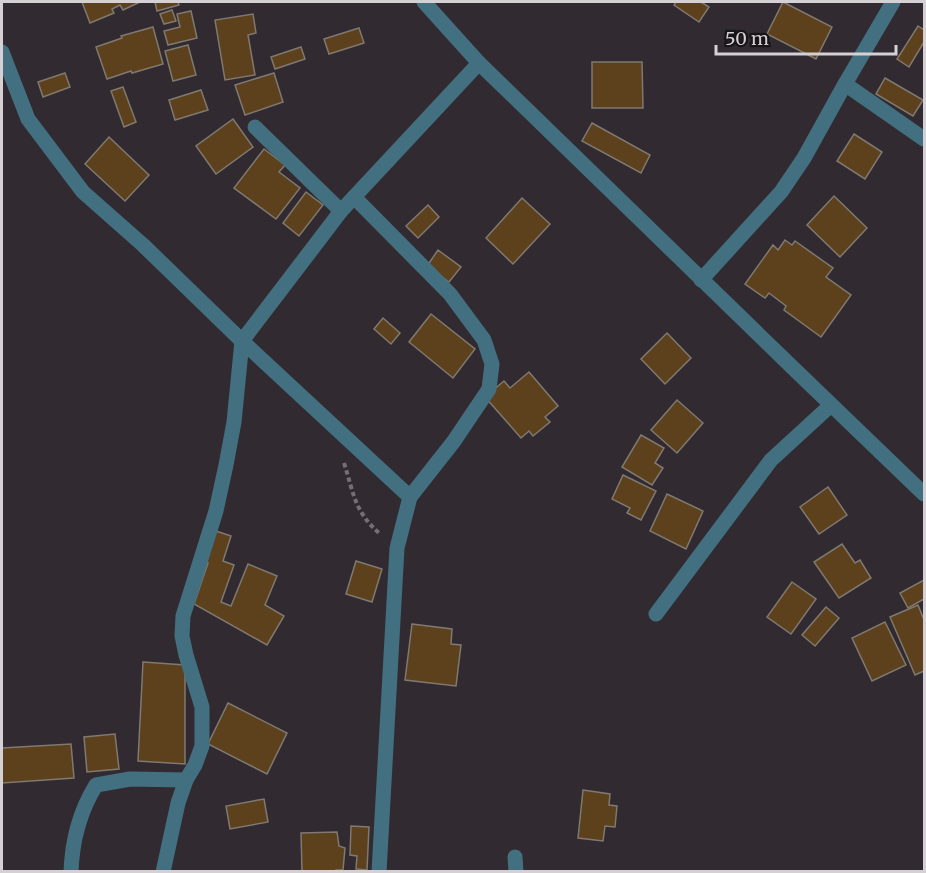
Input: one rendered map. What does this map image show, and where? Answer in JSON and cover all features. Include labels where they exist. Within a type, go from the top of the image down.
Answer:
[{"type":"street","points":[[424,2],[479,63],[924,494]]},
{"type":"street","points":[[701,280],[781,192],[804,158],[894,2]]},
{"type":"street","points":[[2,52],[28,119],[84,192],[144,245],[242,341],[411,497]]},
{"type":"street","points":[[163,872],[171,827],[186,780],[202,746],[201,699],[186,655],[182,636],[183,616],[216,511],[226,465],[234,422],[242,341],[341,211],[479,63]]},
{"type":"street","points":[[845,84],[924,139]]},
{"type":"street","points":[[255,127],[341,211]]},
{"type":"street","points":[[354,197],[450,294],[484,340],[492,364],[489,389],[454,441],[411,497],[397,548],[379,872]]},
{"type":"street","points":[[656,614],[771,460],[831,405]]},
{"type":"street","points":[[71,872],[74,838],[87,800],[96,785],[130,779],[186,780]]},
{"type":"path","points":[[341,454],[355,502],[361,514],[370,525],[397,548]]},
{"type":"building","points":[[82,2],[140,2],[123,10],[120,5],[112,9],[114,13],[90,23]]},
{"type":"building","points":[[155,2],[178,2],[179,5],[157,11]]},
{"type":"building","points":[[676,2],[701,2],[709,7],[699,22],[674,5]]},
{"type":"building","points":[[783,2],[832,27],[816,59],[767,34]]},
{"type":"building","points":[[172,10],[176,21],[164,24],[160,14]]},
{"type":"building","points":[[191,11],[197,38],[168,45],[164,31],[180,27],[177,14]]},
{"type":"building","points":[[253,14],[256,33],[248,35],[255,75],[225,80],[215,20]]},
{"type":"building","points":[[918,26],[924,30],[924,42],[909,67],[897,59]]},
{"type":"building","points":[[153,27],[163,64],[107,79],[96,47],[122,38],[121,36]]},
{"type":"building","points":[[359,28],[364,43],[329,54],[324,39]]},
{"type":"building","points":[[188,45],[196,75],[173,81],[165,51]]},
{"type":"building","points":[[301,47],[305,59],[275,69],[271,57]]},
{"type":"building","points":[[592,62],[642,62],[643,108],[592,108]]},
{"type":"building","points":[[65,73],[70,87],[43,97],[38,82]]},
{"type":"building","points":[[274,73],[283,102],[245,115],[235,85]]},
{"type":"building","points":[[885,78],[923,100],[913,116],[876,94]]},
{"type":"building","points":[[123,87],[136,122],[124,127],[111,91]]},
{"type":"building","points":[[201,90],[208,110],[175,120],[169,100]]},
{"type":"building","points":[[233,119],[253,147],[216,174],[196,146]]},
{"type":"building","points":[[592,123],[650,155],[641,173],[582,141]]},
{"type":"building","points":[[854,134],[882,152],[865,179],[837,161]]},
{"type":"building","points":[[109,137],[149,175],[125,201],[85,164]]},
{"type":"building","points":[[264,149],[285,165],[279,172],[300,188],[276,219],[234,188]]},
{"type":"building","points":[[306,192],[323,205],[299,236],[283,223]]},
{"type":"building","points":[[834,196],[867,228],[840,257],[807,225]]},
{"type":"building","points":[[522,198],[550,224],[513,264],[486,238]]},
{"type":"building","points":[[428,205],[439,217],[418,238],[406,226]]},
{"type":"building","points":[[785,240],[792,245],[795,241],[833,268],[826,277],[851,295],[821,337],[784,310],[786,306],[769,293],[765,298],[745,284],[773,245],[778,250]]},
{"type":"building","points":[[438,250],[461,267],[449,282],[427,266]]},
{"type":"building","points":[[431,314],[475,349],[453,378],[409,342]]},
{"type":"building","points":[[383,318],[400,333],[391,344],[374,329]]},
{"type":"building","points":[[667,333],[691,358],[665,384],[641,359]]},
{"type":"building","points":[[529,372],[558,406],[545,417],[550,422],[533,436],[529,431],[521,438],[485,397],[504,381],[510,388]]},
{"type":"building","points":[[677,400],[703,423],[677,453],[651,430]]},
{"type":"building","points":[[641,435],[664,448],[655,463],[663,468],[652,485],[622,467]]},
{"type":"building","points":[[623,475],[656,491],[641,520],[627,513],[630,508],[612,499]]},
{"type":"building","points":[[828,487],[847,515],[819,534],[800,507]]},
{"type":"building","points":[[667,494],[703,511],[686,549],[650,531]]},
{"type":"building","points":[[213,530],[231,536],[223,561],[234,565],[221,602],[231,606],[248,564],[277,576],[265,605],[284,616],[267,645],[194,604],[208,563],[203,561]]},
{"type":"building","points":[[842,544],[855,563],[860,560],[871,578],[839,598],[814,562]]},
{"type":"building","points":[[356,561],[382,569],[372,602],[346,594]]},
{"type":"building","points":[[924,580],[924,599],[908,608],[900,593]]},
{"type":"building","points":[[792,582],[816,599],[791,634],[767,617]]},
{"type":"building","points":[[918,605],[924,620],[924,671],[915,675],[890,617]]},
{"type":"building","points":[[826,607],[839,618],[815,646],[802,635]]},
{"type":"building","points":[[885,622],[906,665],[872,681],[852,638]]},
{"type":"building","points":[[412,624],[452,629],[451,644],[461,645],[456,686],[405,680]]},
{"type":"building","points":[[143,662],[185,665],[185,764],[138,761]]},
{"type":"building","points":[[228,703],[287,733],[267,774],[208,744]]},
{"type":"building","points":[[115,734],[119,769],[87,772],[84,737]]},
{"type":"building","points":[[71,744],[74,778],[2,783],[2,748]]},
{"type":"building","points":[[583,790],[610,794],[609,805],[617,806],[615,827],[605,826],[603,841],[578,838]]},
{"type":"building","points":[[264,799],[268,822],[230,829],[226,806]]},
{"type":"building","points":[[351,826],[369,827],[367,870],[356,869],[357,856],[350,855]]},
{"type":"building","points":[[337,832],[339,846],[345,848],[343,870],[302,872],[301,833]]}]
